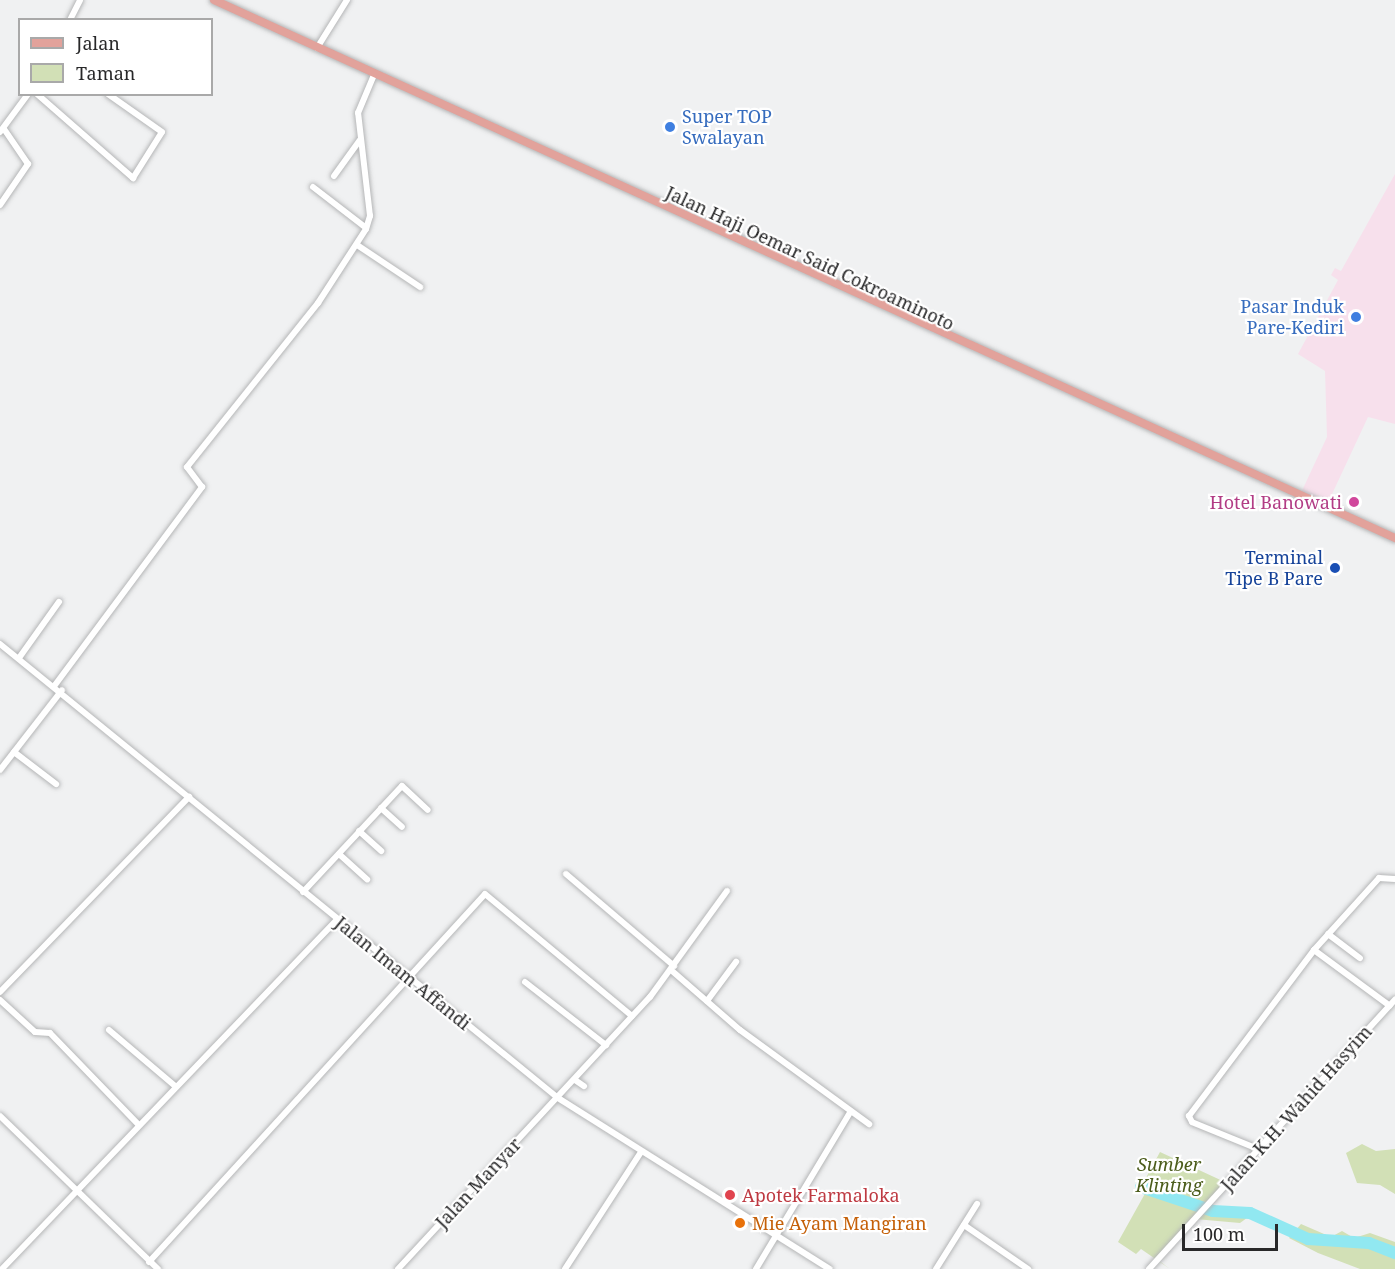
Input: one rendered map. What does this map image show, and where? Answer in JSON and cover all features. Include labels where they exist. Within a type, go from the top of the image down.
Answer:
[{"type":"main road","name":"Jalan Haji Oemar Said Cokroaminoto","points":[[214,0],[374,75],[1395,538]]},
{"type":"street","points":[[71,18],[81,0]]},
{"type":"street","points":[[317,48],[347,0]]},
{"type":"street","points":[[55,685],[202,487],[187,467],[297,332],[357,245],[366,228],[370,216],[358,113],[374,75]]},
{"type":"street","points":[[0,205],[28,164],[2,130],[27,96]]},
{"type":"street","points":[[38,96],[133,178],[162,132],[111,96]]},
{"type":"street","points":[[334,176],[360,141]]},
{"type":"street","points":[[313,187],[366,228]]},
{"type":"street","points":[[357,245],[420,287]]},
{"type":"street","points":[[19,658],[59,602]]},
{"type":"street","name":"Jalan Imam Affandi","points":[[0,644],[62,690],[337,920],[558,1098],[830,1269]]},
{"type":"street","points":[[0,770],[62,690]]},
{"type":"street","points":[[14,752],[56,784]]},
{"type":"street","points":[[303,892],[402,786],[428,810]]},
{"type":"street","points":[[0,992],[189,797]]},
{"type":"street","points":[[381,808],[402,827]]},
{"type":"street","points":[[360,831],[381,851]]},
{"type":"street","points":[[339,854],[367,879]]},
{"type":"street","points":[[566,874],[673,968],[706,1001],[869,1124]]},
{"type":"street","points":[[1258,1149],[1192,1122],[1189,1116],[1328,934],[1379,878],[1395,879]]},
{"type":"street","name":"Jalan Manyar","points":[[398,1269],[632,1016],[673,968],[727,891]]},
{"type":"street","points":[[149,1262],[487,894],[632,1016]]},
{"type":"street","points":[[6,1268],[75,1189],[337,920]]},
{"type":"street","points":[[1328,934],[1360,958]]},
{"type":"street","points":[[1314,951],[1390,1006]]},
{"type":"street","points":[[706,1001],[736,962]]},
{"type":"street","points":[[525,982],[606,1045]]},
{"type":"street","points":[[0,1000],[35,1032],[50,1033],[138,1124]]},
{"type":"street","name":"Jalan K.H. Wahid Hasyim","points":[[1149,1269],[1395,1000]]},
{"type":"street","points":[[109,1030],[174,1086]]},
{"type":"street","points":[[575,1080],[584,1086]]},
{"type":"street","points":[[756,1269],[851,1110]]},
{"type":"street","points":[[0,1116],[158,1269]]},
{"type":"street","points":[[565,1269],[641,1152]]},
{"type":"street","points":[[936,1269],[977,1204]]},
{"type":"street","points":[[964,1225],[1028,1269]]},
{"type":"shaded area","name":"Pasar Induk Pare-Kediri","points":[[1395,174],[1395,424],[1368,417],[1326,507],[1300,495],[1327,437],[1325,371],[1298,354],[1338,280],[1331,275],[1335,268],[1341,271]]},
{"type":"green space","points":[[1362,1144],[1376,1151],[1395,1149],[1395,1194],[1380,1185],[1357,1183],[1346,1153]]},
{"type":"green space","name":"Sumber Klinting","points":[[1160,1152],[1227,1183],[1205,1209],[1251,1215],[1240,1223],[1195,1219],[1158,1260],[1170,1269],[1141,1249],[1136,1254],[1118,1242],[1147,1190],[1141,1187]]},
{"type":"green space","points":[[1301,1224],[1331,1237],[1342,1231],[1354,1238],[1370,1233],[1395,1242],[1395,1269],[1360,1269],[1318,1253],[1289,1238]]},
{"type":"waterway","points":[[1141,1187],[1213,1211],[1250,1213],[1308,1239],[1369,1243],[1395,1253]]},
{"type":"place","name":"Super TOP Swalayan","points":[[670,127]]},
{"type":"place","name":"Pasar Induk Pare-Kediri","points":[[1356,317]]},
{"type":"place","name":"Hotel Banowati","points":[[1354,502]]},
{"type":"place","name":"Terminal Tipe B Pare","points":[[1335,568]]},
{"type":"place","name":"Apotek Farmaloka","points":[[730,1195]]},
{"type":"place","name":"Mie Ayam Mangiran","points":[[740,1223]]}]
